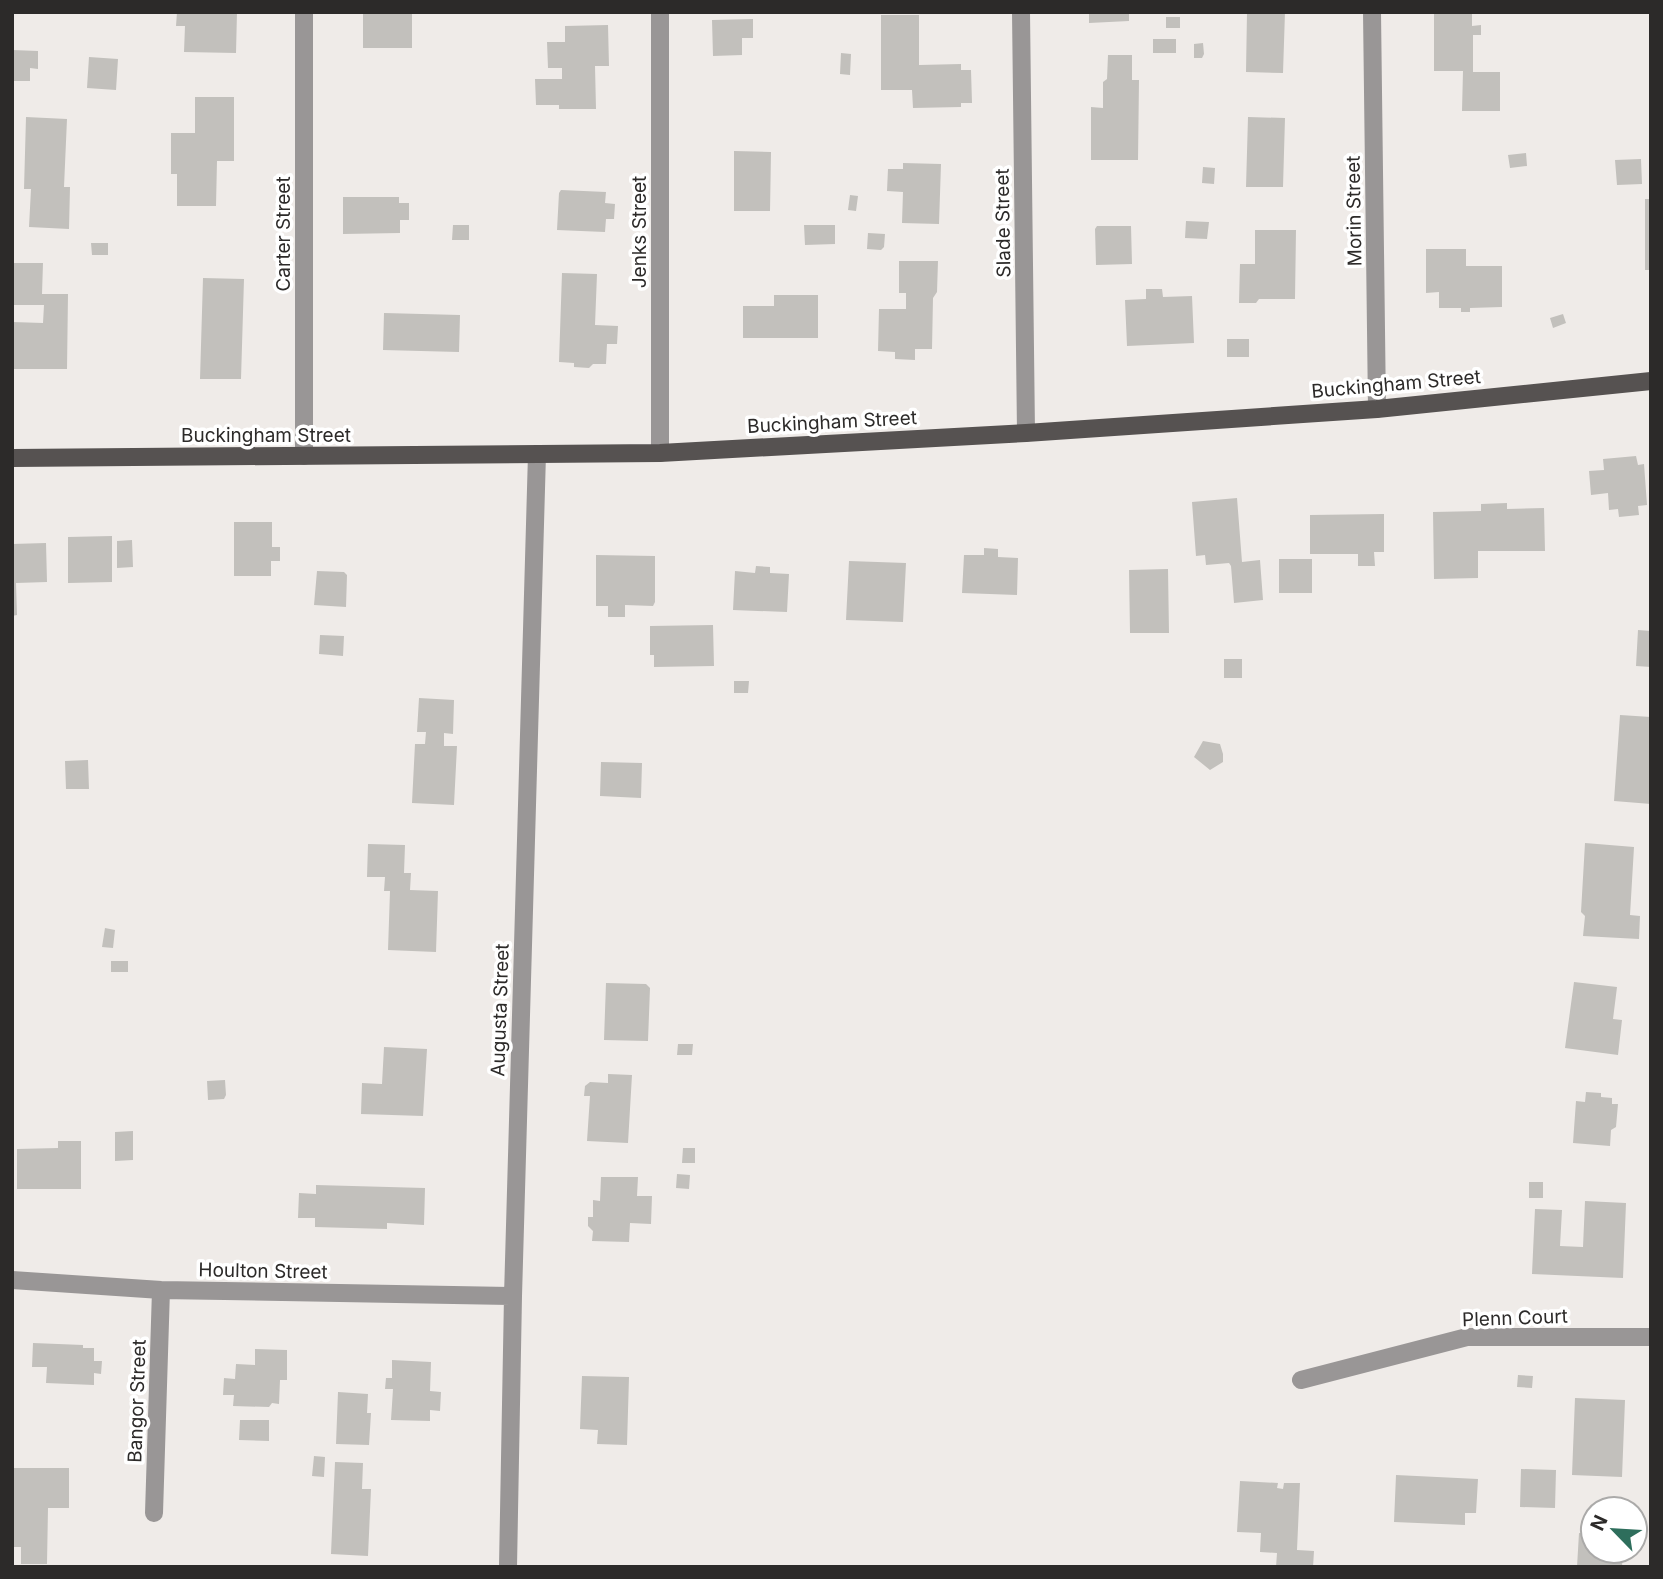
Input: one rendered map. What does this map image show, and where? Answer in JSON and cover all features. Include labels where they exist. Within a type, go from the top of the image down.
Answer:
[{"type":"main road","name":"Buckingham Street","points":[[12,458],[660,453],[1027,433],[1377,409],[1651,381]]},
{"type":"street","name":"Carter Street","points":[[303,12],[304,456]]},
{"type":"street","name":"Jenks Street","points":[[660,12],[660,453]]},
{"type":"street","name":"Slade Street","points":[[1021,12],[1027,433]]},
{"type":"street","name":"Morin Street","points":[[1372,12],[1377,409]]},
{"type":"street","name":"Augusta Street","points":[[508,1567],[537,454]]},
{"type":"street","name":"Houlton Street","points":[[12,1280],[161,1290],[513,1296]]},
{"type":"street","name":"Bangor Street","points":[[154,1513],[161,1290]]},
{"type":"street","name":"Plenn Court","points":[[1301,1380],[1467,1338],[1651,1337]]},
{"type":"building","points":[[177,12],[237,12],[236,53],[184,52],[185,26],[176,26]]},
{"type":"building","points":[[363,12],[412,12],[412,48],[363,48]]},
{"type":"building","points":[[1089,12],[1129,12],[1129,21],[1089,23]]},
{"type":"building","points":[[1247,12],[1285,12],[1283,73],[1246,72]]},
{"type":"building","points":[[1434,13],[1472,13],[1472,26],[1481,25],[1481,35],[1473,35],[1473,72],[1500,72],[1500,111],[1462,111],[1463,71],[1434,71]]},
{"type":"building","points":[[881,15],[919,15],[919,65],[961,64],[961,70],[971,70],[972,103],[961,103],[961,107],[913,108],[912,90],[881,90]]},
{"type":"building","points":[[1166,17],[1180,17],[1180,28],[1166,28]]},
{"type":"building","points":[[753,19],[753,38],[742,38],[742,55],[713,56],[712,20]]},
{"type":"building","points":[[608,25],[609,66],[595,66],[596,109],[559,109],[559,105],[536,105],[535,79],[562,79],[562,68],[548,68],[547,42],[565,42],[565,26]]},
{"type":"building","points":[[1153,39],[1176,39],[1176,53],[1153,53]]},
{"type":"building","points":[[1203,43],[1202,58],[1194,58],[1194,44]]},
{"type":"building","points":[[12,50],[38,51],[38,69],[30,68],[30,81],[12,81]]},
{"type":"building","points":[[841,53],[851,54],[850,75],[840,74]]},
{"type":"building","points":[[1108,55],[1132,55],[1132,80],[1139,80],[1138,160],[1091,160],[1091,107],[1103,108],[1103,82],[1107,79]]},
{"type":"building","points":[[89,57],[118,59],[116,90],[87,88]]},
{"type":"building","points":[[195,97],[234,97],[234,161],[217,161],[216,206],[177,206],[177,174],[171,174],[171,133],[195,133]]},
{"type":"building","points":[[26,117],[67,119],[64,187],[70,187],[69,229],[29,227],[31,189],[24,189]]},
{"type":"building","points":[[1248,117],[1285,118],[1283,187],[1246,187]]},
{"type":"building","points":[[734,151],[771,152],[770,211],[734,211]]},
{"type":"building","points":[[1526,153],[1527,166],[1510,168],[1508,155]]},
{"type":"building","points":[[1641,159],[1642,184],[1617,185],[1615,160]]},
{"type":"building","points":[[903,163],[941,164],[939,224],[902,223],[903,192],[887,191],[888,169],[903,169]]},
{"type":"building","points":[[1203,167],[1215,168],[1214,184],[1202,183]]},
{"type":"building","points":[[561,190],[606,192],[605,203],[615,204],[614,219],[606,219],[605,232],[557,230]]},
{"type":"building","points":[[850,195],[858,196],[856,211],[848,210]]},
{"type":"building","points":[[343,197],[399,197],[399,203],[409,203],[409,220],[400,220],[400,233],[343,234]]},
{"type":"building","points":[[1645,199],[1651,199],[1651,270],[1645,270]]},
{"type":"building","points":[[1186,221],[1209,222],[1207,239],[1185,238]]},
{"type":"building","points":[[453,225],[469,225],[469,240],[452,240]]},
{"type":"building","points":[[804,225],[835,225],[835,244],[805,245]]},
{"type":"building","points":[[1097,226],[1131,226],[1132,264],[1096,265]]},
{"type":"building","points":[[1255,230],[1296,230],[1295,299],[1259,299],[1256,303],[1239,303],[1240,264],[1255,264]]},
{"type":"building","points":[[868,233],[885,234],[884,247],[881,250],[867,249]]},
{"type":"building","points":[[91,243],[108,243],[108,255],[92,255]]},
{"type":"building","points":[[1426,249],[1466,249],[1466,266],[1502,266],[1502,307],[1470,308],[1470,312],[1461,312],[1461,308],[1439,308],[1439,292],[1426,293]]},
{"type":"building","points":[[899,261],[938,261],[937,292],[933,298],[932,349],[915,349],[915,360],[895,359],[895,352],[878,351],[879,309],[906,309],[906,293],[899,293]]},
{"type":"building","points":[[12,263],[43,263],[42,294],[68,294],[67,369],[12,369],[12,322],[43,323],[44,305],[12,305]]},
{"type":"building","points":[[562,273],[597,274],[595,325],[618,326],[617,344],[607,344],[606,364],[593,364],[589,368],[559,362]]},
{"type":"building","points":[[203,278],[244,279],[241,379],[200,379]]},
{"type":"building","points":[[1146,289],[1162,289],[1163,297],[1192,296],[1194,343],[1127,346],[1125,300],[1146,299]]},
{"type":"building","points":[[774,295],[818,295],[818,338],[743,338],[743,306],[774,306]]},
{"type":"building","points":[[384,313],[460,315],[459,352],[383,350]]},
{"type":"building","points":[[1563,314],[1566,323],[1553,328],[1550,318]]},
{"type":"building","points":[[1227,339],[1249,339],[1249,357],[1227,357]]},
{"type":"building","points":[[1636,456],[1638,465],[1644,464],[1647,505],[1638,506],[1639,515],[1619,517],[1618,509],[1609,510],[1608,493],[1591,495],[1589,471],[1604,470],[1603,459]]},
{"type":"building","points":[[1237,498],[1242,562],[1260,560],[1263,600],[1234,603],[1229,563],[1206,565],[1205,555],[1196,556],[1192,502]]},
{"type":"building","points":[[1507,503],[1507,509],[1544,508],[1545,551],[1478,551],[1478,578],[1434,579],[1433,512],[1481,511],[1481,504]]},
{"type":"building","points":[[1384,514],[1384,552],[1374,552],[1375,566],[1358,566],[1358,554],[1310,554],[1310,515]]},
{"type":"building","points":[[234,522],[272,522],[272,547],[280,547],[280,561],[271,561],[271,576],[234,576]]},
{"type":"building","points":[[112,536],[112,582],[68,583],[68,537]]},
{"type":"building","points":[[132,540],[133,567],[117,568],[117,541]]},
{"type":"building","points":[[46,543],[47,582],[16,583],[17,615],[12,616],[12,544]]},
{"type":"building","points":[[984,548],[998,549],[998,557],[1018,558],[1017,595],[962,593],[964,555],[984,555]]},
{"type":"building","points":[[596,555],[655,556],[653,606],[625,605],[625,617],[608,617],[608,606],[596,606]]},
{"type":"building","points":[[1279,559],[1312,559],[1312,593],[1279,593]]},
{"type":"building","points":[[849,561],[906,563],[903,622],[846,620]]},
{"type":"building","points":[[756,566],[770,567],[770,573],[789,574],[787,612],[733,610],[735,571],[755,573]]},
{"type":"building","points":[[1168,569],[1169,633],[1130,633],[1129,570]]},
{"type":"building","points":[[317,571],[344,572],[347,575],[346,607],[314,605]]},
{"type":"building","points":[[713,625],[714,666],[654,667],[654,655],[650,655],[650,626]]},
{"type":"building","points":[[1638,630],[1651,631],[1651,667],[1636,666]]},
{"type":"building","points":[[320,635],[344,636],[343,656],[319,654]]},
{"type":"building","points":[[1224,659],[1242,659],[1242,678],[1224,678]]},
{"type":"building","points":[[734,681],[749,681],[748,693],[734,693]]},
{"type":"building","points":[[419,698],[454,700],[453,734],[444,733],[444,746],[457,746],[454,805],[412,803],[415,744],[425,744],[426,732],[417,732]]},
{"type":"building","points":[[1620,715],[1651,717],[1651,804],[1614,801]]},
{"type":"building","points":[[1203,741],[1220,744],[1223,754],[1223,762],[1210,770],[1194,757]]},
{"type":"building","points":[[88,760],[89,789],[66,789],[65,761]]},
{"type":"building","points":[[601,762],[642,763],[641,798],[600,796]]},
{"type":"building","points":[[1585,843],[1634,847],[1630,915],[1640,916],[1639,939],[1583,936],[1585,916],[1581,912]]},
{"type":"building","points":[[368,844],[405,845],[404,873],[411,873],[410,890],[438,891],[436,952],[388,950],[390,891],[384,891],[385,877],[367,877]]},
{"type":"building","points":[[105,928],[115,930],[113,948],[102,947]]},
{"type":"building","points":[[111,961],[128,961],[128,972],[111,972]]},
{"type":"building","points":[[1574,982],[1617,987],[1613,1019],[1622,1020],[1618,1055],[1565,1048]]},
{"type":"building","points":[[606,983],[646,984],[650,988],[648,1041],[604,1040]]},
{"type":"building","points":[[678,1044],[693,1044],[692,1055],[677,1055]]},
{"type":"building","points":[[384,1047],[427,1049],[423,1116],[361,1114],[362,1083],[382,1084]]},
{"type":"building","points":[[608,1074],[632,1075],[628,1143],[587,1141],[590,1096],[584,1096],[585,1086],[590,1082],[608,1083]]},
{"type":"building","points":[[225,1080],[224,1099],[208,1100],[207,1081]]},
{"type":"building","points":[[1586,1092],[1601,1093],[1601,1097],[1612,1098],[1612,1104],[1618,1104],[1616,1127],[1611,1130],[1610,1146],[1573,1143],[1576,1101],[1585,1102]]},
{"type":"building","points":[[133,1131],[133,1160],[115,1161],[115,1132]]},
{"type":"building","points":[[58,1141],[81,1141],[81,1189],[17,1189],[17,1149],[58,1148]]},
{"type":"building","points":[[683,1148],[695,1148],[695,1163],[682,1163]]},
{"type":"building","points":[[677,1174],[690,1175],[689,1189],[676,1188]]},
{"type":"building","points":[[601,1177],[638,1177],[637,1196],[652,1196],[651,1224],[630,1223],[629,1242],[592,1241],[593,1231],[588,1226],[588,1217],[593,1217],[593,1200],[600,1201]]},
{"type":"building","points":[[1529,1182],[1543,1182],[1543,1198],[1529,1198]]},
{"type":"building","points":[[316,1185],[425,1188],[424,1225],[387,1223],[387,1229],[315,1227],[315,1218],[298,1218],[299,1193],[316,1194]]},
{"type":"building","points":[[1585,1201],[1626,1203],[1623,1278],[1532,1274],[1535,1209],[1562,1210],[1560,1246],[1583,1247]]},
{"type":"building","points":[[33,1343],[94,1348],[94,1361],[102,1361],[101,1374],[94,1373],[94,1385],[46,1383],[47,1367],[32,1367]]},
{"type":"building","points":[[255,1349],[287,1350],[287,1380],[280,1380],[279,1404],[272,1403],[269,1407],[233,1406],[234,1395],[223,1395],[224,1378],[235,1379],[236,1364],[255,1365]]},
{"type":"building","points":[[392,1360],[431,1362],[430,1391],[441,1392],[440,1411],[430,1410],[430,1421],[391,1420],[393,1389],[385,1389],[386,1378],[392,1378]]},
{"type":"building","points":[[1518,1375],[1533,1376],[1532,1388],[1517,1387]]},
{"type":"building","points":[[582,1376],[629,1377],[627,1445],[597,1444],[598,1430],[580,1429]]},
{"type":"building","points":[[338,1392],[368,1394],[367,1413],[371,1413],[369,1445],[336,1444]]},
{"type":"building","points":[[1575,1398],[1625,1400],[1622,1477],[1572,1475]]},
{"type":"building","points":[[240,1420],[269,1420],[269,1441],[239,1440]]},
{"type":"building","points":[[314,1456],[325,1457],[324,1477],[312,1476]]},
{"type":"building","points":[[335,1462],[363,1463],[362,1489],[371,1489],[368,1556],[331,1554]]},
{"type":"building","points":[[12,1468],[69,1468],[69,1508],[48,1508],[47,1564],[21,1564],[21,1547],[12,1547]]},
{"type":"building","points":[[1521,1469],[1556,1470],[1555,1508],[1520,1507]]},
{"type":"building","points":[[1396,1475],[1478,1479],[1476,1513],[1465,1513],[1465,1525],[1394,1522]]},
{"type":"building","points":[[1240,1481],[1278,1483],[1277,1488],[1283,1489],[1284,1483],[1300,1483],[1297,1550],[1314,1551],[1313,1567],[1276,1567],[1277,1553],[1260,1552],[1261,1533],[1237,1532]]},
{"type":"building","points":[[1579,1533],[1579,1565],[1622,1565],[1622,1567],[1577,1567]]}]
